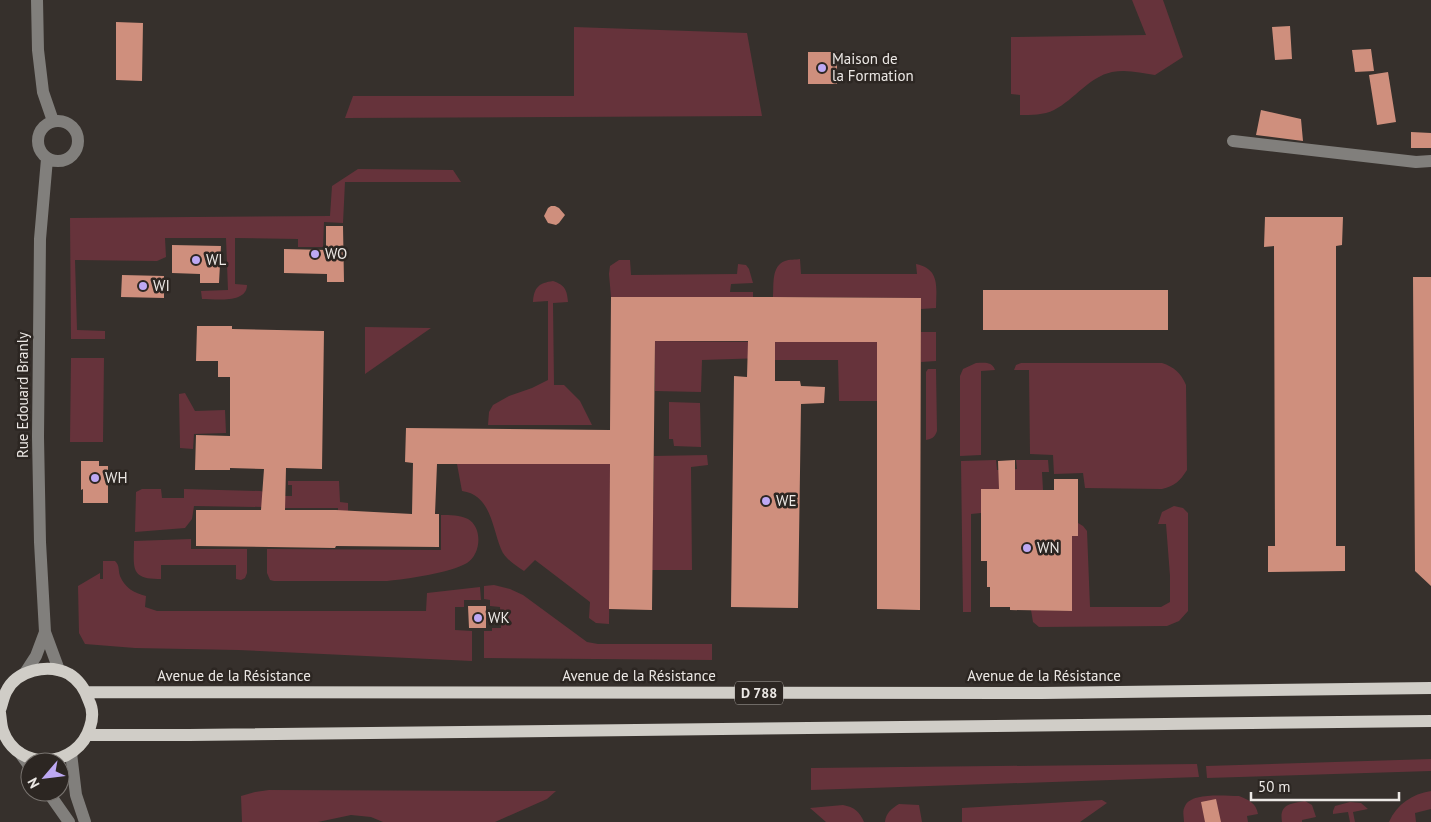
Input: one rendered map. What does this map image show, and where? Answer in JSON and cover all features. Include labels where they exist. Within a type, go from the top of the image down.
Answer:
[{"type":"main road","points":[[20,753],[10,744],[2,732],[0,712],[3,692],[25,673],[42,668],[59,670],[75,678],[86,692],[91,706],[92,721],[88,735],[81,745],[71,753]]},
{"type":"main road","name":"Avenue de la Résistance","points":[[86,692],[1042,693],[1431,688]]},
{"type":"main road","points":[[88,735],[1431,721]]},
{"type":"street","points":[[37,0],[38,50],[43,92],[53,122],[65,122],[70,125],[77,134],[78,147],[76,153],[66,161],[59,162],[47,158]]},
{"type":"street","name":"Rue Edouard Branly","points":[[53,122],[41,130],[38,138],[38,146],[41,153],[47,158],[40,239],[38,427],[40,542],[45,632],[59,670]]},
{"type":"street","points":[[1233,141],[1416,162],[1431,161]]},
{"type":"street","name":"Rue Edouard Branly","points":[[25,673],[36,656],[45,632]]},
{"type":"street","points":[[71,753],[76,795],[85,822]]},
{"type":"street","points":[[55,802],[69,822]]},
{"type":"shaded area","points":[[1132,0],[1163,0],[1183,57],[1155,75],[1123,71],[1112,72],[1096,78],[1069,100],[1050,112],[1020,115],[1020,95],[1011,94],[1011,37],[1146,35]]},
{"type":"shaded area","points":[[574,27],[747,33],[762,116],[345,118],[353,96],[574,96]]},
{"type":"shaded area","points":[[358,169],[453,170],[461,182],[345,182],[343,223],[324,222],[323,247],[298,247],[298,239],[235,238],[235,284],[247,285],[246,291],[236,298],[222,300],[202,299],[201,291],[228,290],[226,238],[165,238],[166,257],[157,261],[75,260],[77,330],[105,331],[105,339],[71,339],[70,218],[330,216],[332,186]]},
{"type":"shaded area","points":[[800,259],[801,274],[917,274],[916,264],[930,270],[933,275],[936,287],[936,308],[921,309],[921,298],[773,297],[774,276],[777,267],[787,260]]},
{"type":"shaded area","points":[[619,260],[630,260],[631,275],[737,274],[738,264],[746,265],[753,283],[731,284],[730,292],[753,292],[753,297],[611,297],[610,266]]},
{"type":"shaded area","points":[[553,281],[565,288],[568,302],[553,303],[554,385],[564,385],[580,401],[592,425],[488,425],[489,412],[493,405],[509,396],[548,380],[548,301],[533,302],[536,289],[544,283]]},
{"type":"shaded area","points":[[365,327],[431,328],[365,374]]},
{"type":"shaded area","points":[[921,332],[936,332],[936,361],[921,362]]},
{"type":"shaded area","points":[[655,341],[764,342],[765,358],[702,360],[701,392],[655,391]]},
{"type":"shaded area","points":[[775,342],[877,342],[877,401],[839,401],[838,360],[775,360]]},
{"type":"shaded area","points":[[71,358],[104,358],[103,442],[70,442]]},
{"type":"shaded area","points":[[976,363],[990,364],[995,370],[981,371],[981,455],[960,456],[960,376],[963,369]]},
{"type":"shaded area","points":[[1021,363],[1162,363],[1170,366],[1182,377],[1186,385],[1187,470],[1177,482],[1162,489],[1085,488],[1083,473],[1054,474],[1053,455],[1030,454],[1029,370],[1014,370],[1016,365]]},
{"type":"shaded area","points":[[928,369],[936,369],[937,431],[933,437],[926,440],[926,372]]},
{"type":"shaded area","points":[[185,393],[195,411],[225,410],[226,433],[194,434],[193,449],[180,448],[179,394]]},
{"type":"shaded area","points":[[669,402],[700,403],[701,447],[674,446],[673,439],[669,439]]},
{"type":"shaded area","points":[[707,455],[708,465],[691,467],[692,570],[652,570],[654,456]]},
{"type":"shaded area","points":[[611,456],[609,624],[596,623],[589,618],[590,602],[535,560],[524,571],[508,559],[501,549],[485,505],[472,494],[462,491],[457,464],[588,464]]},
{"type":"shaded area","points":[[996,460],[997,470],[1017,469],[1016,460],[1048,460],[1049,472],[1042,472],[1043,490],[982,490],[981,513],[971,514],[971,612],[963,612],[961,461]]},
{"type":"shaded area","points":[[288,481],[339,481],[340,502],[348,503],[348,512],[338,512],[338,508],[279,508],[279,496],[292,496],[292,485],[288,485]]},
{"type":"shaded area","points":[[142,489],[161,489],[162,498],[184,498],[184,489],[260,491],[265,492],[264,507],[194,506],[192,519],[185,528],[135,532],[136,492]]},
{"type":"shaded area","points":[[1174,506],[1183,508],[1188,513],[1188,611],[1179,621],[1167,626],[1039,627],[1033,622],[1031,610],[1072,611],[1072,536],[1078,536],[1078,523],[1087,531],[1090,607],[1161,607],[1170,602],[1166,524],[1158,524],[1162,512]]},
{"type":"shaded area","points":[[441,515],[458,516],[468,519],[476,528],[478,541],[475,554],[472,559],[460,567],[439,573],[387,581],[274,581],[270,580],[267,573],[267,549],[441,550]]},
{"type":"shaded area","points":[[191,539],[191,549],[247,549],[247,573],[245,578],[241,580],[236,579],[236,565],[161,565],[161,579],[151,579],[138,574],[134,565],[134,541]]},
{"type":"shaded area","points":[[103,561],[115,561],[124,584],[134,592],[146,596],[145,607],[157,611],[426,611],[427,593],[480,587],[481,600],[464,600],[464,607],[455,607],[455,630],[472,631],[472,661],[238,650],[135,648],[85,644],[79,633],[78,586],[100,573],[100,579],[103,579]]},
{"type":"shaded area","points":[[494,585],[523,595],[587,642],[598,644],[712,644],[712,660],[484,658],[484,631],[492,631],[492,628],[501,628],[500,607],[490,606],[490,600],[484,599],[484,586]]},
{"type":"shaded area","points":[[1431,759],[1431,771],[1207,778],[1206,766]]},
{"type":"shaded area","points":[[1197,764],[1199,777],[811,790],[811,768]]},
{"type":"shaded area","points":[[269,790],[556,791],[547,799],[495,822],[383,822],[371,817],[351,815],[318,822],[242,822],[241,796]]},
{"type":"shaded area","points":[[1431,791],[1431,809],[1415,813],[1416,822],[1389,822],[1396,810],[1411,797]]},
{"type":"shaded area","points":[[1209,796],[1239,796],[1252,802],[1256,807],[1258,814],[1247,816],[1248,822],[1184,822],[1184,808],[1188,802],[1194,799]]},
{"type":"shaded area","points":[[1102,800],[1107,803],[1080,822],[962,822],[962,808]]},
{"type":"shaded area","points":[[1305,801],[1312,805],[1316,817],[1302,820],[1302,822],[1282,822],[1284,808],[1290,804]]},
{"type":"shaded area","points":[[1350,802],[1361,803],[1368,809],[1353,812],[1355,822],[1350,822],[1348,812],[1333,814],[1335,806]]},
{"type":"shaded area","points":[[899,804],[919,805],[922,822],[885,822],[889,811]]},
{"type":"shaded area","points":[[843,805],[850,807],[861,815],[864,822],[826,822],[810,808]]},
{"type":"building","points":[[116,22],[143,23],[142,81],[116,80]]},
{"type":"building","points":[[1290,26],[1292,59],[1275,60],[1272,27]]},
{"type":"building","points":[[1371,49],[1374,71],[1355,72],[1352,50]]},
{"type":"building","name":"Maison de la Formation","points":[[808,52],[837,52],[837,84],[808,84]]},
{"type":"building","points":[[1388,72],[1396,122],[1377,125],[1369,75]]},
{"type":"building","points":[[1261,110],[1301,119],[1303,141],[1256,135]]},
{"type":"building","points":[[1411,132],[1431,133],[1431,148],[1411,148]]},
{"type":"building","points":[[551,206],[559,208],[565,215],[556,225],[548,223],[544,216]]},
{"type":"building","points":[[1265,217],[1343,217],[1342,245],[1336,246],[1336,546],[1345,546],[1345,571],[1268,572],[1268,546],[1275,546],[1274,246],[1264,247]]},
{"type":"building","name":"WO","points":[[326,226],[343,226],[344,282],[327,282],[327,274],[284,273],[284,249],[326,250]]},
{"type":"building","name":"WL","points":[[172,245],[221,246],[219,283],[200,283],[200,274],[172,273]]},
{"type":"building","name":"WI","points":[[122,275],[164,276],[164,298],[121,297]]},
{"type":"building","points":[[1413,277],[1431,277],[1431,586],[1415,571]]},
{"type":"building","points":[[983,290],[1168,290],[1168,330],[983,330]]},
{"type":"building","points":[[611,297],[921,298],[920,610],[877,609],[877,342],[775,342],[775,381],[800,381],[801,386],[825,387],[824,403],[801,404],[798,608],[731,607],[734,376],[747,377],[748,341],[655,341],[652,610],[609,609],[610,464],[437,464],[435,514],[439,514],[439,547],[196,546],[196,510],[261,510],[264,469],[195,470],[196,435],[230,436],[230,377],[218,377],[218,361],[196,361],[197,326],[232,326],[232,329],[324,331],[322,469],[286,468],[285,510],[336,510],[412,514],[413,463],[405,462],[406,428],[610,430]]},
{"type":"building","name":"WN","points":[[1015,460],[1015,490],[1054,490],[1054,479],[1078,479],[1078,536],[1072,536],[1072,611],[1010,610],[1010,607],[990,607],[990,587],[987,587],[987,561],[981,561],[981,489],[999,489],[998,461]]},
{"type":"building","name":"WH","points":[[81,461],[99,461],[99,466],[108,466],[108,503],[83,503]]},
{"type":"building","points":[[468,606],[486,606],[486,628],[469,628]]},
{"type":"building","points":[[1216,799],[1221,822],[1205,822],[1201,802]]},
{"type":"place","name":"Maison de la Formation","points":[[822,68]]},
{"type":"place","name":"WO","points":[[315,254]]},
{"type":"place","name":"WL","points":[[196,260]]},
{"type":"place","name":"WI","points":[[143,286]]},
{"type":"place","name":"WH","points":[[95,478]]},
{"type":"place","name":"WE","points":[[766,501]]},
{"type":"place","name":"WN","points":[[1027,548]]},
{"type":"place","name":"WK","points":[[478,618]]}]
